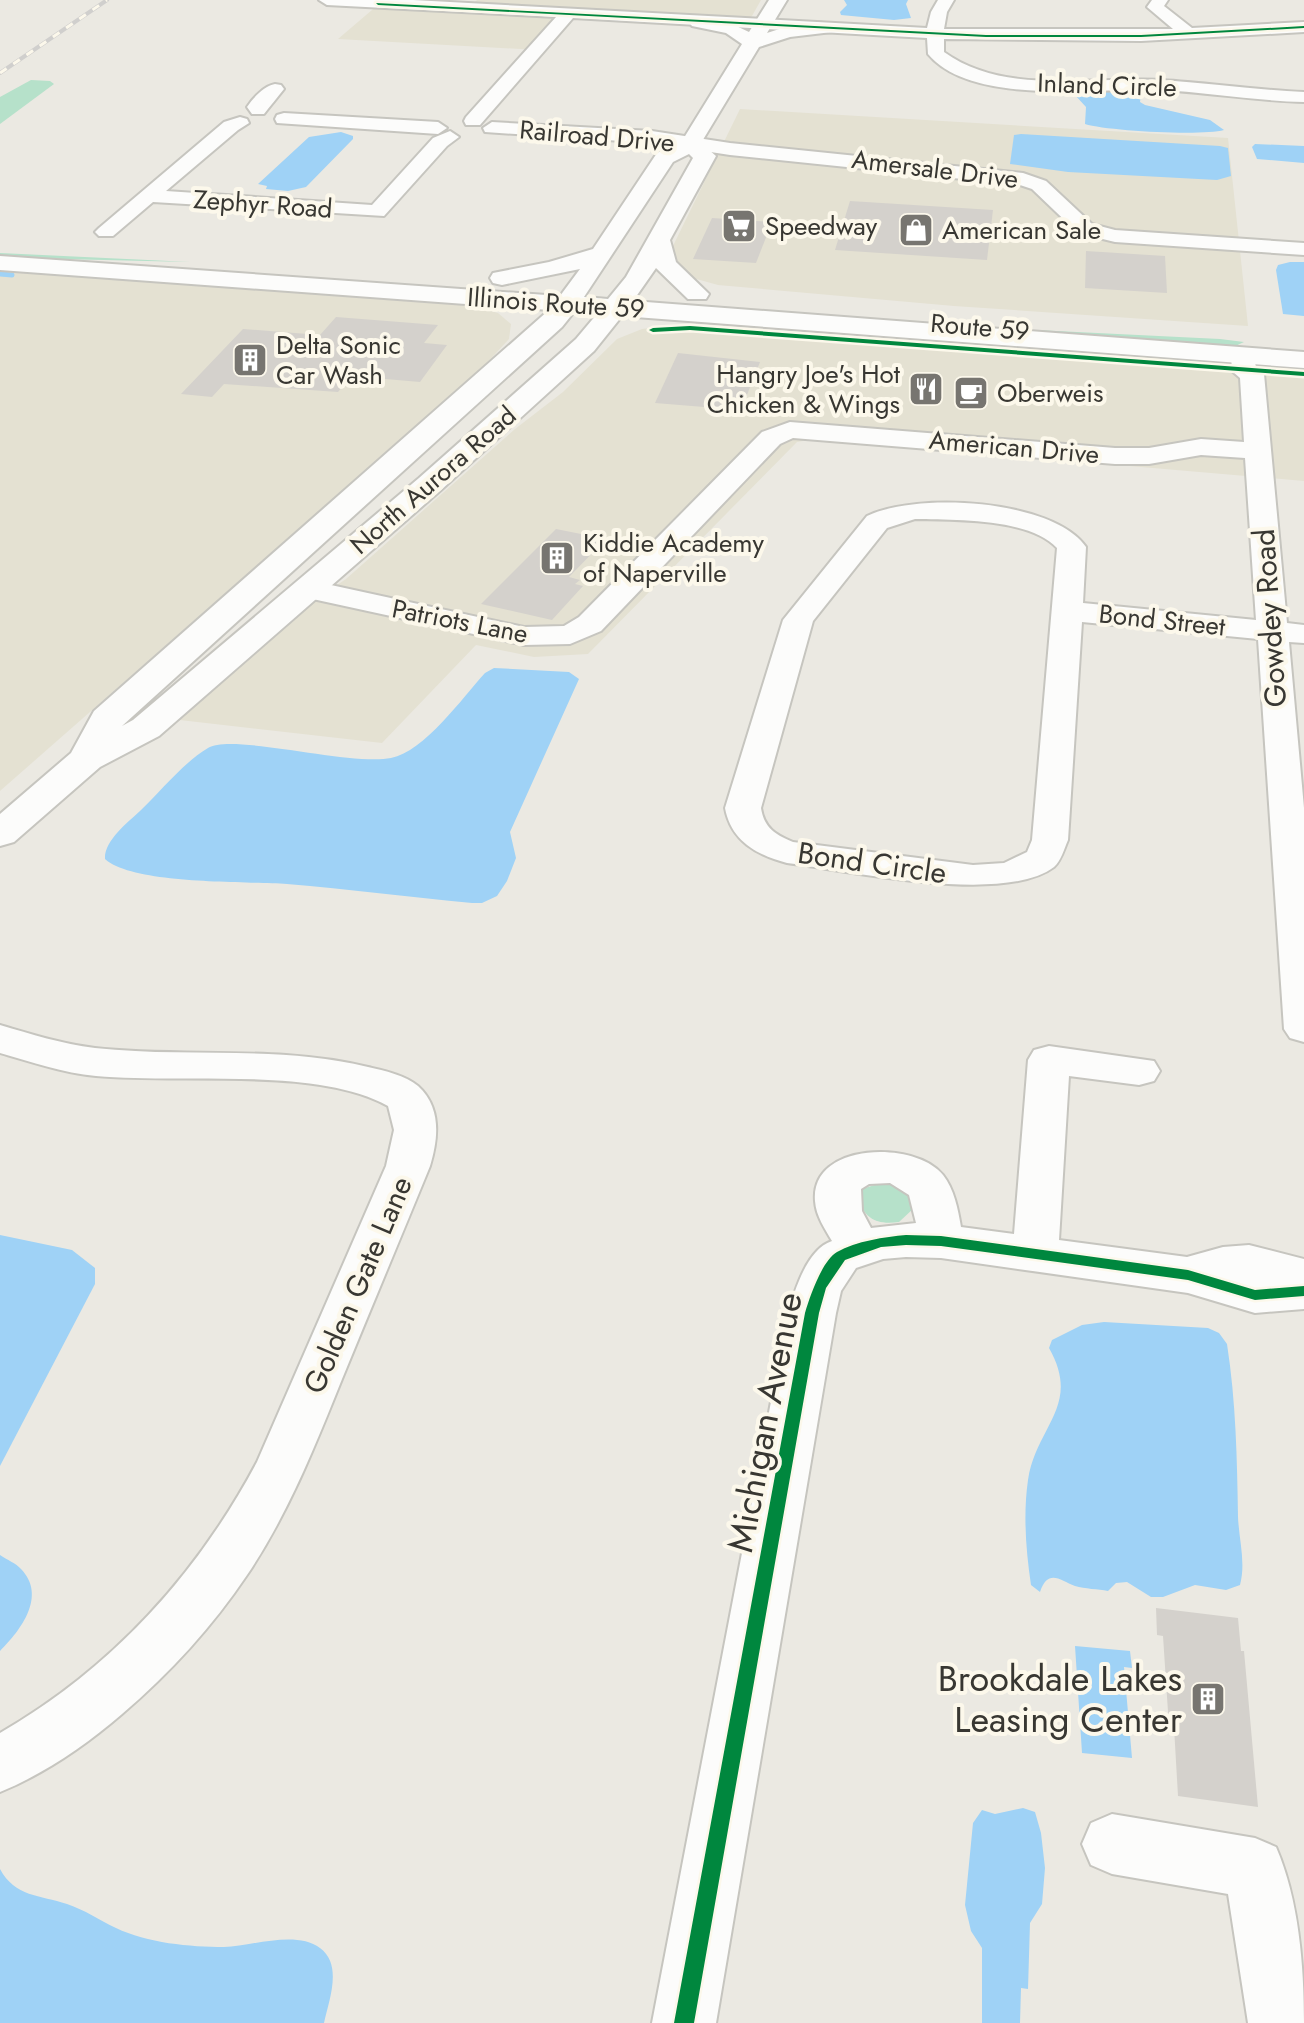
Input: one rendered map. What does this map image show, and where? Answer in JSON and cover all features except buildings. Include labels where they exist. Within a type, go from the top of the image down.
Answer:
[{"type":"main road","name":"North Aurora Road","points":[[87,759],[107,719],[528,347],[575,294],[665,158],[690,145],[778,0]]},
{"type":"main road","points":[[698,22],[758,34],[826,28]]},
{"type":"main road","name":"North Aurora Road","points":[[0,834],[87,759],[146,728],[585,345],[624,298],[705,156],[690,145]]},
{"type":"main road","points":[[585,345],[704,304],[665,264],[659,241]]},
{"type":"main road","name":"Illinois Route 59","points":[[0,247],[179,255],[502,278],[575,294]]},
{"type":"main road","points":[[502,278],[553,269],[602,254]]},
{"type":"main road","name":"Illinois Route 59","points":[[0,263],[466,296],[575,294],[1304,340]]},
{"type":"main road","points":[[466,296],[507,313],[516,318],[520,325],[519,336],[472,396]]},
{"type":"main road","name":"Illinois Route 59","points":[[704,304],[1248,364]]},
{"type":"main road","points":[[1248,364],[1272,337]]},
{"type":"main road","points":[[1248,364],[1304,360]]},
{"type":"street","points":[[327,0],[698,22]]},
{"type":"street","points":[[936,27],[938,8],[946,0]]},
{"type":"street","points":[[1162,8],[1189,34]]},
{"type":"street","points":[[826,28],[1117,22],[1162,8],[1194,13]]},
{"type":"street","points":[[484,128],[567,15]]},
{"type":"street","points":[[936,27],[1189,34],[1304,27]]},
{"type":"street","name":"Inland Circle","points":[[936,27],[938,57],[952,66],[990,78],[1043,84],[1157,85],[1304,97]]},
{"type":"street","points":[[258,110],[256,107],[275,89]]},
{"type":"street","points":[[240,123],[234,119],[238,114],[258,110],[281,112],[286,116],[284,119]]},
{"type":"street","points":[[106,232],[231,126],[240,123],[264,125],[284,119],[444,133]]},
{"type":"street","name":"Railroad Drive","points":[[444,133],[449,123],[645,145],[690,145]]},
{"type":"street","name":"Zephyr Road","points":[[148,196],[377,212],[440,142],[444,133]]},
{"type":"street","name":"Amersale Drive","points":[[690,145],[822,156],[916,170],[1023,179],[1039,185],[1092,232],[1304,249]]},
{"type":"street","name":"Gowdey Road","points":[[1248,364],[1258,451],[1304,1029]]},
{"type":"street","name":"American Drive","points":[[771,438],[790,430],[801,430],[1115,456],[1149,456],[1201,447],[1258,451]]},
{"type":"street","name":"Patriots Lane","points":[[308,589],[524,636],[570,635],[590,624],[771,438]]},
{"type":"street","name":"Bond Circle","points":[[922,511],[1019,520],[1046,526],[1063,535],[1072,547],[1067,611],[1050,840],[1042,859],[1011,873],[973,876],[787,852],[762,841],[747,827],[743,808],[798,620],[877,522],[905,512],[922,511]]},
{"type":"street","name":"Bond Street","points":[[1067,611],[1304,634]]},
{"type":"street","name":"Golden Gate Lane","points":[[0,1039],[59,1056],[96,1062],[347,1074],[389,1087],[403,1096],[412,1109],[416,1125],[408,1166],[293,1439],[260,1511],[237,1547],[188,1612],[142,1661],[98,1700],[8,1760]]},
{"type":"street","points":[[1035,1254],[1049,1060],[1139,1071]]},
{"type":"street","points":[[860,1248],[841,1216],[836,1196],[840,1183],[855,1172],[871,1167],[910,1171],[926,1186],[941,1241]]},
{"type":"street","name":"Michigan Avenue","points":[[684,2023],[812,1313],[827,1271],[840,1256],[860,1248],[906,1240],[941,1241],[1188,1275],[1255,1295],[1304,1291]]},
{"type":"street","name":"Michigan Avenue","points":[[1188,1275],[1218,1264],[1271,1263],[1304,1278]]},
{"type":"street","points":[[1112,1844],[1255,1868],[1280,2023]]},
{"type":"shaded area","points":[[477,0],[761,0],[752,16],[742,23],[572,14],[538,50],[338,39],[379,4],[467,10]]},
{"type":"shaded area","points":[[740,109],[1228,138],[1248,326],[954,306],[718,285],[682,275],[670,255],[671,250]]},
{"type":"shaded area","points":[[0,271],[472,306],[498,313],[511,324],[509,339],[484,366],[0,791]]},
{"type":"shaded area","points":[[681,324],[1304,368],[1304,481],[815,439],[797,442],[588,654],[534,657],[476,645],[382,743],[171,719],[300,610],[346,579],[515,429],[563,392],[617,339],[642,329]]},
{"type":"green space","points":[[31,80],[54,84],[0,124],[0,97]]},
{"type":"green space","points":[[0,253],[190,262],[18,258],[0,257]]},
{"type":"green space","points":[[1036,330],[1244,342],[1231,348],[1035,333]]},
{"type":"green space","points":[[884,1182],[904,1189],[913,1202],[914,1208],[899,1222],[872,1219],[857,1197],[862,1189]]},
{"type":"water","points":[[844,0],[908,0],[906,4],[911,18],[894,20],[841,15],[840,12],[847,5]]},
{"type":"water","points":[[1138,93],[1141,95],[1140,102],[1145,105],[1210,120],[1224,130],[1154,132],[1085,124],[1086,107],[1075,95]]},
{"type":"water","points":[[341,132],[353,136],[353,139],[306,187],[288,191],[266,189],[267,186],[258,184],[309,137]]},
{"type":"water","points":[[1014,135],[1220,146],[1228,148],[1231,176],[1217,180],[1068,172],[1010,164]]},
{"type":"water","points":[[1255,144],[1304,146],[1304,163],[1257,159],[1252,147]]},
{"type":"water","points":[[1304,262],[1304,316],[1283,314],[1276,270],[1278,265]]},
{"type":"water","points":[[494,668],[569,672],[579,679],[510,832],[516,858],[497,896],[482,903],[472,903],[287,884],[165,878],[119,867],[105,859],[108,846],[117,833],[181,769],[208,748],[221,744],[241,744],[348,758],[391,758],[417,746],[485,673]]},
{"type":"water","points":[[0,1235],[72,1250],[95,1268],[95,1284],[0,1466]]},
{"type":"water","points":[[1104,1322],[1208,1328],[1219,1333],[1227,1344],[1236,1430],[1242,1560],[1240,1585],[1226,1590],[1195,1585],[1163,1597],[1151,1597],[1127,1582],[1116,1583],[1108,1591],[1079,1587],[1055,1578],[1047,1580],[1040,1592],[1031,1585],[1026,1533],[1028,1480],[1039,1445],[1054,1416],[1061,1386],[1058,1368],[1049,1348],[1052,1340],[1082,1325]]},
{"type":"water","points":[[0,1555],[21,1569],[32,1590],[23,1623],[0,1651]]},
{"type":"water","points":[[1075,1646],[1130,1651],[1132,1668],[1124,1667],[1132,1758],[1082,1753]]},
{"type":"water","points":[[1023,1808],[1035,1812],[1045,1868],[1042,1904],[1030,1923],[1028,1989],[1021,1988],[1020,2023],[982,2023],[982,1948],[971,1931],[965,1905],[973,1823],[982,1810],[995,1814]]},
{"type":"water","points":[[0,1869],[13,1885],[29,1894],[74,1906],[116,1928],[155,1941],[224,1947],[274,1940],[310,1943],[327,1955],[333,1973],[324,2023],[0,2023]]},
{"type":"waterway","points":[[0,274],[12,275]]},
{"type":"railway","points":[[0,73],[107,0]]},
{"type":"cycle path","points":[[378,4],[986,36],[1141,36],[1304,27]]},
{"type":"cycle path","name":"Route 59","points":[[653,330],[690,328],[1304,374]]},
{"type":"cycle path","points":[[684,2023],[812,1313],[819,1287],[840,1256],[880,1242],[941,1241],[1188,1275],[1255,1295],[1304,1291]]},
{"type":"place","name":"Speedway","points":[[739,226]]},
{"type":"place","name":"American Sale","points":[[916,230]]},
{"type":"place","name":"Delta Sonic Car Wash","points":[[250,360]]},
{"type":"place","name":"Hangry Joe's Hot Chicken & Wings","points":[[926,389]]},
{"type":"place","name":"Oberweis","points":[[971,393]]},
{"type":"place","name":"Kiddie Academy of Naperville","points":[[557,558]]},
{"type":"place","name":"Brookdale Lakes Leasing Center","points":[[1208,1699]]}]
